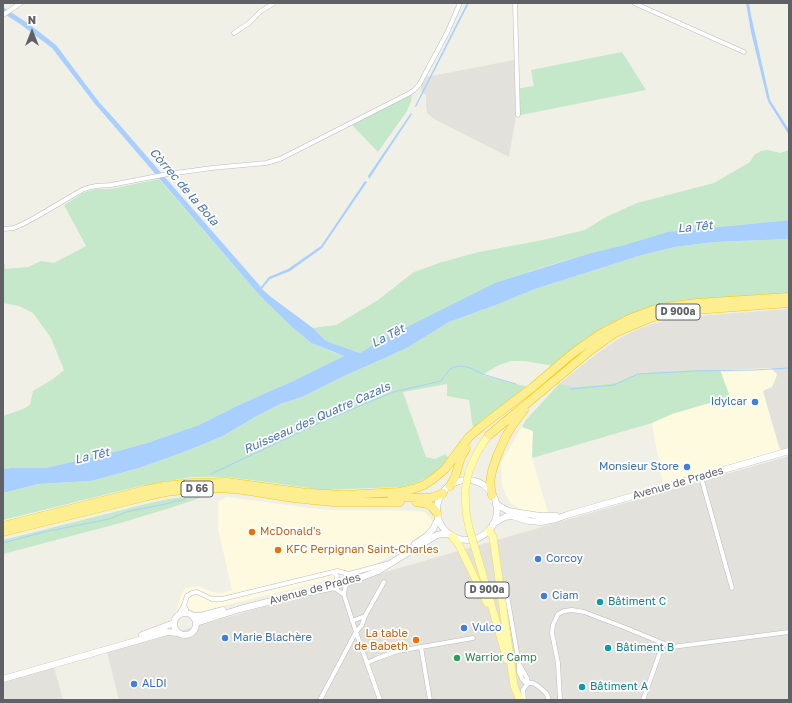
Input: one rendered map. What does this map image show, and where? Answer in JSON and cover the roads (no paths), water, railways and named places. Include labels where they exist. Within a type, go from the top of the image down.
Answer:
[{"type":"highway","name":"D 900a","points":[[489,435],[497,425],[564,366],[600,336],[620,324],[653,310],[673,306],[789,297]]},
{"type":"highway","name":"D 900a","points":[[489,435],[591,350],[615,333],[651,318],[666,314],[698,309],[789,303]]},
{"type":"highway","points":[[310,493],[343,495],[399,492],[424,485],[434,479],[445,469],[469,437],[478,429],[533,387],[573,353],[594,338],[620,324]]},
{"type":"highway","points":[[450,486],[455,477],[461,457],[476,436],[516,405],[594,338]]},
{"type":"highway","points":[[492,495],[490,482],[492,471],[506,436],[514,423],[525,409],[580,359]]},
{"type":"highway","name":"D 66","points":[[3,526],[145,490],[192,482],[227,482],[333,496],[396,499],[428,504],[438,516]]},
{"type":"highway","name":"D 66","points":[[3,532],[148,496],[191,489],[220,488],[243,490],[293,498],[332,502],[426,498],[434,497],[443,493]]},
{"type":"main road","name":"D 900a","points":[[489,435],[477,452],[469,471],[465,490],[466,512],[469,528],[514,686],[519,698],[523,700]]},
{"type":"main road","name":"Avenue de Prades","points":[[491,527],[505,517],[512,516],[529,521],[541,522],[556,519],[789,451]]},
{"type":"main road","points":[[451,535],[458,539],[469,540],[480,536],[491,527],[496,518],[496,504],[492,495],[482,484],[473,481],[459,481],[450,486],[439,499],[437,505],[438,516],[442,527],[459,545],[498,630]]},
{"type":"main road","name":"Avenue de Prades","points":[[496,504],[508,511],[517,513],[555,517],[567,515]]},
{"type":"main road","name":"Avenue de Prades","points":[[190,614],[202,616],[336,582],[386,564],[427,536],[433,529],[438,516]]},
{"type":"main road","points":[[491,527],[514,686]]},
{"type":"main road","name":"Avenue de Prades","points":[[196,623],[240,609],[294,595],[330,588],[349,582],[378,571],[437,535],[451,535]]},
{"type":"main road","points":[[3,679],[103,649],[167,632],[184,635],[191,633],[195,628],[196,623],[190,614],[179,614],[177,616],[174,623],[175,630],[178,633]]},
{"type":"main road","points":[[103,649],[174,623]]},
{"type":"main road","name":"D 900a","points":[[514,686],[516,700]]},
{"type":"street","points":[[3,15],[21,3]]},
{"type":"street","points":[[234,33],[274,3]]},
{"type":"street","points":[[3,230],[21,225],[87,188],[168,174],[266,163],[280,159],[410,93],[419,85],[447,33],[460,3]]},
{"type":"street","points":[[515,3],[518,115]]},
{"type":"street","points":[[634,3],[744,52]]},
{"type":"street","points":[[701,477],[732,588]]},
{"type":"street","points":[[179,614],[187,596],[192,593],[197,592],[212,599],[222,599],[332,572],[337,571],[349,574],[386,564]]},
{"type":"street","points":[[332,572],[337,576],[336,582]]},
{"type":"street","points":[[349,582],[345,587],[344,595],[380,700]]},
{"type":"street","points":[[320,700],[384,582]]},
{"type":"street","points":[[330,588],[336,589],[344,595]]},
{"type":"street","points":[[507,595],[519,664],[528,678],[528,683],[523,690],[523,700]]},
{"type":"street","points":[[184,605],[190,614]]},
{"type":"street","points":[[560,700],[558,663],[552,633],[553,625],[558,614],[564,611],[572,610],[584,612],[672,647],[789,632]]},
{"type":"street","points":[[352,621],[365,616]]},
{"type":"street","points":[[367,663],[398,651],[473,638]]},
{"type":"street","points":[[643,700],[663,644]]},
{"type":"street","points":[[422,647],[430,700]]},
{"type":"street","points":[[528,683],[533,683],[538,686],[546,694],[548,700]]},
{"type":"water","points":[[467,3],[469,3],[416,107],[415,106]]},
{"type":"water","points":[[746,3],[749,3],[770,100],[789,130],[789,135],[767,98],[751,32]]},
{"type":"water","name":"La Têt","points":[[3,7],[29,24],[56,45],[99,102],[261,287],[269,277],[288,269],[321,246],[365,181],[367,182],[322,248],[290,271],[270,279],[262,289],[313,328],[326,341],[360,353],[381,340],[497,282],[591,253],[625,245],[668,232],[789,220],[789,239],[714,242],[675,247],[642,255],[535,289],[449,322],[407,348],[342,377],[302,397],[280,404],[223,436],[184,452],[139,468],[91,481],[38,484],[3,492],[3,469],[46,468],[147,443],[199,425],[344,356],[311,343],[260,296],[95,104],[52,48],[3,13]]},
{"type":"water","points":[[411,113],[412,114],[369,179],[368,176]]},
{"type":"waterway","name":"Ruisseau des Quatre Cazals","points":[[211,474],[315,425],[393,392],[441,381],[450,369],[454,367],[460,366],[471,368],[482,374],[516,384]]},
{"type":"waterway","name":"Ruisseau des Quatre Cazals","points":[[570,389],[614,385],[638,374],[789,368]]},
{"type":"waterway","name":"Ruisseau des Quatre Cazals","points":[[3,543],[44,532],[109,519],[126,512],[170,503],[185,499],[186,497]]},
{"type":"place","name":"Idylcar","points":[[755,402]]},
{"type":"place","name":"Monsieur Store","points":[[687,467]]},
{"type":"place","name":"McDonald's","points":[[252,532]]},
{"type":"place","name":"KFC Perpignan Saint-Charles","points":[[278,550]]},
{"type":"place","name":"Corcoy","points":[[538,559]]},
{"type":"place","name":"Ciam","points":[[544,596]]},
{"type":"place","name":"Bâtiment C","points":[[600,602]]},
{"type":"place","name":"Vulco","points":[[464,628]]},
{"type":"place","name":"Marie Blachère","points":[[225,638]]},
{"type":"place","name":"La table de Babeth","points":[[416,640]]},
{"type":"place","name":"Bâtiment B","points":[[608,648]]},
{"type":"place","name":"Warrior Camp","points":[[457,658]]},
{"type":"place","name":"ALDI","points":[[134,684]]},
{"type":"place","name":"Bâtiment A","points":[[582,687]]},
{"type":"water label","name":"Còrrec de la Bola","points":[[184,187]]}]
